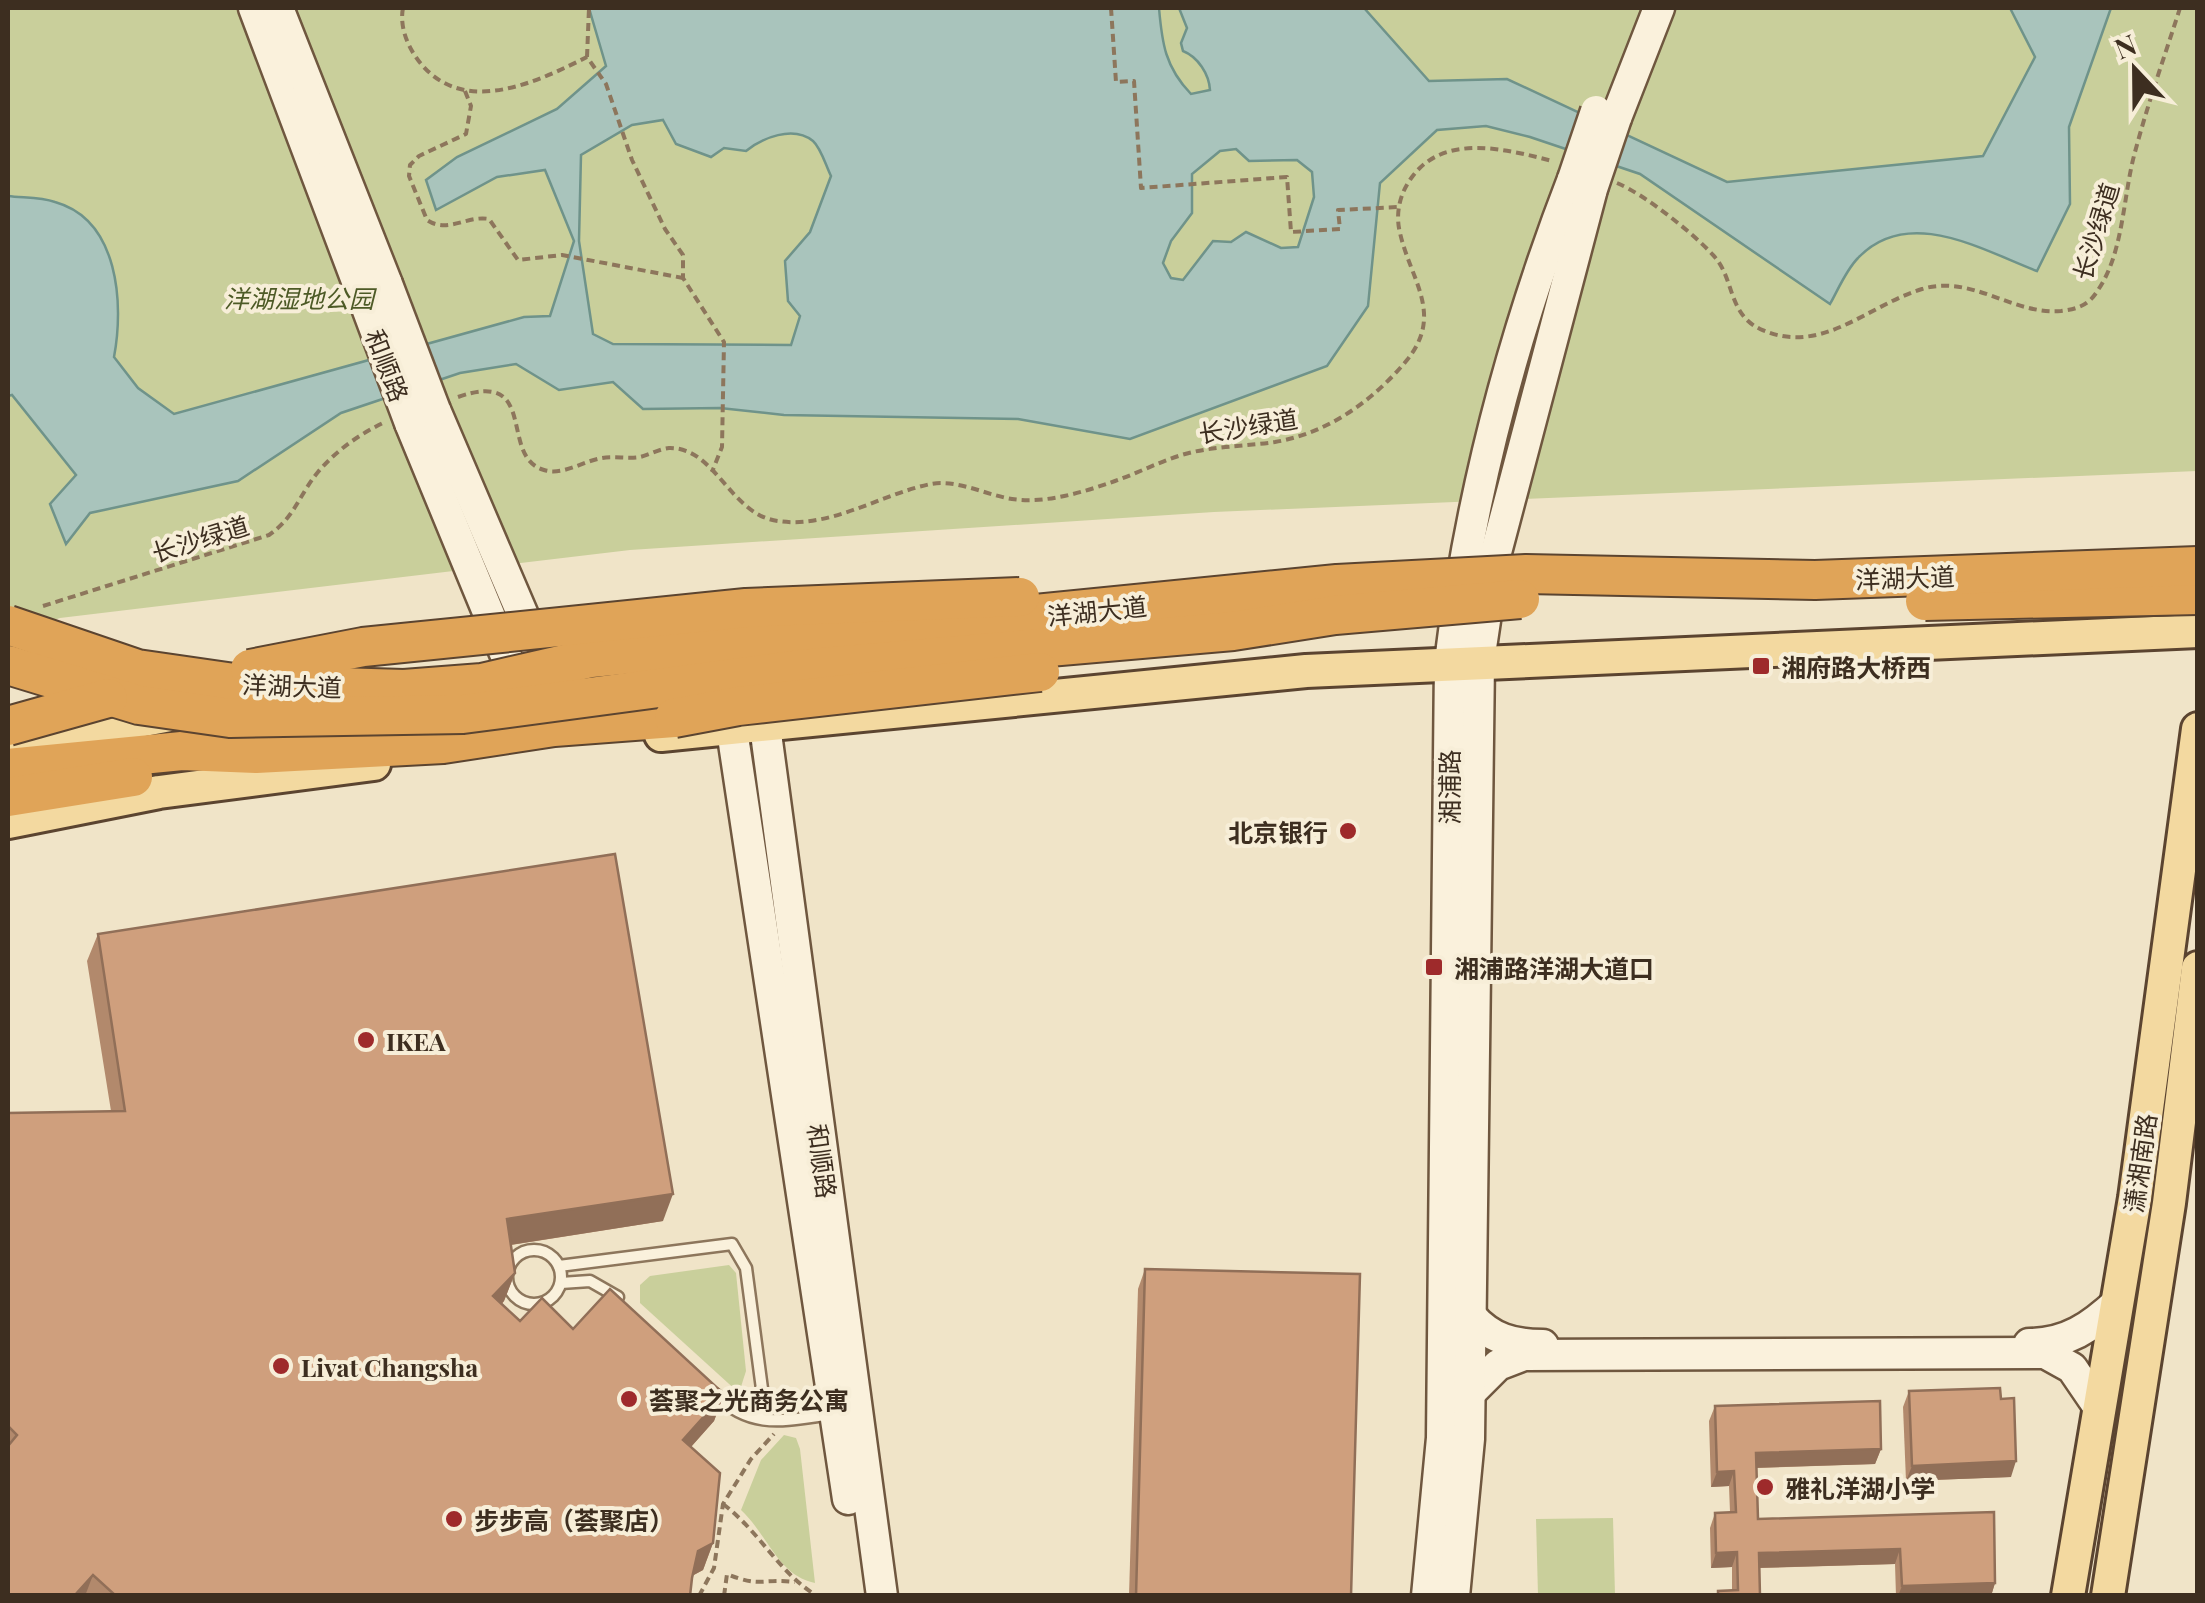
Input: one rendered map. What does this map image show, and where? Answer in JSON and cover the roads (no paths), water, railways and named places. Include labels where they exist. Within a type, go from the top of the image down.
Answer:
[{"type":"highway","name":"洋湖大道","points":[[23,616],[137,669],[241,684],[404,689],[482,683],[592,658],[1247,593],[1526,574],[1814,580],[2198,565]]},
{"type":"highway","points":[[8,726],[171,684],[364,647],[457,636],[864,600],[1184,599],[1247,593]]},
{"type":"highway","name":"洋湖大道","points":[[8,665],[139,705],[230,718],[312,720],[463,714],[800,669],[1233,631],[1335,616],[1530,598],[1828,603],[2198,594]]},
{"type":"highway","points":[[8,768],[182,751],[256,754],[443,744],[554,727],[674,718],[738,706],[888,692],[1165,650],[1233,631]]},
{"type":"highway","points":[[8,796],[256,754]]},
{"type":"main road","name":"和顺路","points":[[254,8],[375,290],[525,659]]},
{"type":"main road","name":"和顺路","points":[[278,8],[375,290]]},
{"type":"main road","name":"湘浦路","points":[[1606,115],[1638,8]]},
{"type":"main road","name":"湘浦路","points":[[1427,1596],[1442,1438],[1464,662],[1478,561],[1580,176],[1660,8]]},
{"type":"main road","points":[[8,746],[269,696],[810,622],[1478,561],[2198,565]]},
{"type":"main road","points":[[8,822],[159,792],[349,766],[1306,671],[2198,631]]},
{"type":"main road","name":"湘浦路","points":[[1454,1596],[1470,1393],[1471,1316],[1464,662]]},
{"type":"main road","name":"和顺路","points":[[748,728],[834,1414],[864,1596]]},
{"type":"main road","name":"和顺路","points":[[748,728],[882,1596]]},
{"type":"main road","name":"潇湘南路","points":[[2068,1596],[2118,1302],[2198,729]]},
{"type":"main road","name":"潇湘南路","points":[[2108,1596],[2169,1203],[2198,968]]},
{"type":"main road","points":[[1471,1316],[1492,1336],[1523,1344],[2050,1344],[2083,1331],[2118,1302]]},
{"type":"main road","points":[[1470,1393],[1498,1365],[1524,1354],[2045,1353],[2072,1368],[2100,1410]]},
{"type":"lane","points":[[559,1266],[732,1244],[746,1268],[766,1419]]},
{"type":"lane","points":[[522,1254],[547,1254],[559,1266],[561,1283],[551,1298],[534,1304],[517,1298],[508,1282],[510,1265],[522,1254]]},
{"type":"lane","points":[[561,1283],[590,1281],[632,1310]]},
{"type":"lane","points":[[700,1380],[747,1418],[834,1414]]},
{"type":"water","points":[[589,8],[1159,8],[1166,54],[1191,94],[1210,90],[1205,72],[1183,51],[1181,43],[1187,28],[1179,8],[1364,8],[1429,81],[1507,79],[1727,182],[1983,156],[2035,57],[2010,8],[2111,8],[2069,127],[2070,204],[2037,271],[1946,237],[1899,235],[1878,242],[1858,258],[1830,304],[1640,174],[1486,126],[1437,130],[1380,183],[1368,306],[1327,366],[1130,439],[1018,419],[784,415],[720,408],[643,409],[613,382],[559,390],[516,364],[460,373],[341,413],[238,481],[90,513],[66,544],[50,504],[76,475],[12,395],[8,396],[8,196],[55,202],[93,226],[112,266],[117,289],[114,357],[138,388],[174,414],[524,317],[550,316],[574,241],[545,170],[497,177],[436,210],[426,180],[457,157],[557,109],[606,66]],"holes":[[[663,120],[676,144],[711,157],[724,148],[746,151],[769,138],[787,134],[805,136],[818,148],[831,176],[810,232],[785,261],[788,301],[800,316],[791,345],[613,344],[593,334],[579,241],[581,155],[632,125]],[[1236,149],[1249,161],[1297,160],[1312,172],[1314,197],[1298,247],[1281,248],[1246,232],[1231,242],[1213,241],[1183,280],[1171,278],[1163,263],[1171,241],[1192,213],[1192,174],[1220,151]]]},
{"type":"place","name":"湘府路大桥西","points":[[1761,666]]},
{"type":"place","name":"北京银行","points":[[1348,831]]},
{"type":"place","name":"湘浦路洋湖大道口","points":[[1434,967]]},
{"type":"place","name":"IKEA","points":[[366,1040]]},
{"type":"place","name":"Livat Changsha","points":[[281,1366]]},
{"type":"place","name":"荟聚之光商务公寓","points":[[629,1399]]},
{"type":"place","name":"雅礼洋湖小学","points":[[1765,1487]]},
{"type":"place","name":"步步高（荟聚店）","points":[[454,1519]]},
{"type":"park label","name":"洋湖湿地公园","points":[[299,297]]}]
